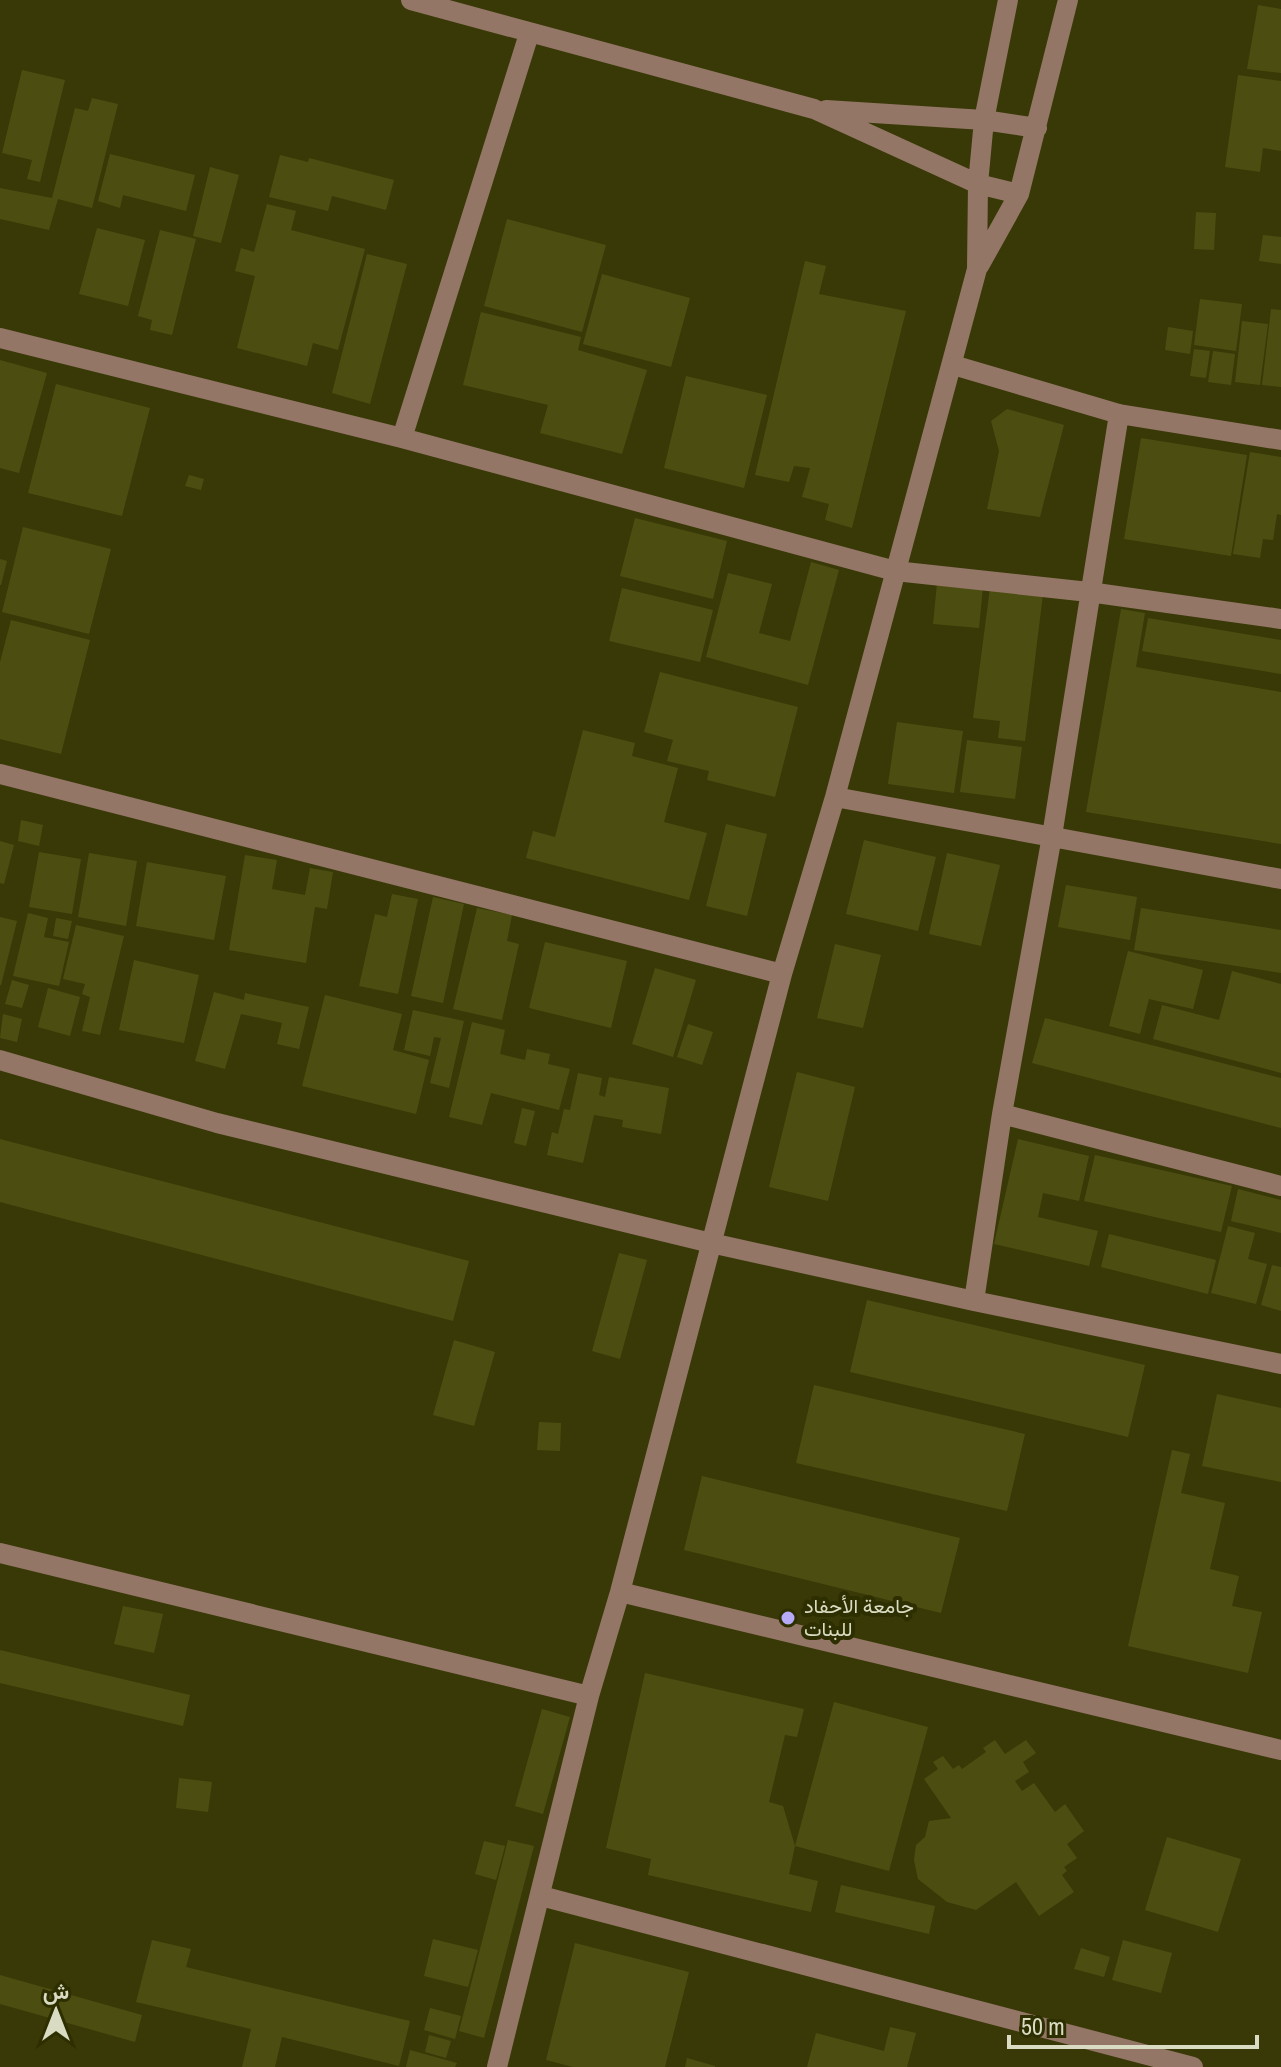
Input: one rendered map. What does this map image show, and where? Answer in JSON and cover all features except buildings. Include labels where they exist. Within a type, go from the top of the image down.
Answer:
[{"type":"street","points":[[411,0],[814,109],[978,184],[1019,194]]},
{"type":"street","points":[[497,2067],[589,1696],[620,1592],[782,974],[835,797],[977,269],[978,184],[984,120],[1008,0]]},
{"type":"street","points":[[977,269],[1019,194],[1068,0]]},
{"type":"street","points":[[402,438],[529,34]]},
{"type":"street","points":[[814,109],[984,120],[1037,128]]},
{"type":"street","points":[[0,338],[402,438],[895,571],[1089,592],[1281,619]]},
{"type":"street","points":[[953,365],[1119,414],[1281,440]]},
{"type":"street","points":[[974,1301],[1002,1114],[1052,836],[1119,414]]},
{"type":"street","points":[[0,774],[782,974]]},
{"type":"street","points":[[835,797],[1281,879]]},
{"type":"street","points":[[0,1060],[217,1123],[711,1243],[1281,1364]]},
{"type":"street","points":[[1002,1114],[1281,1186]]},
{"type":"street","points":[[0,1553],[589,1696]]},
{"type":"street","points":[[620,1592],[1281,1750]]},
{"type":"street","points":[[541,1896],[1193,2067]]},
{"type":"place","name":"جامعة الأحفاد للبنات","points":[[788,1618]]}]
